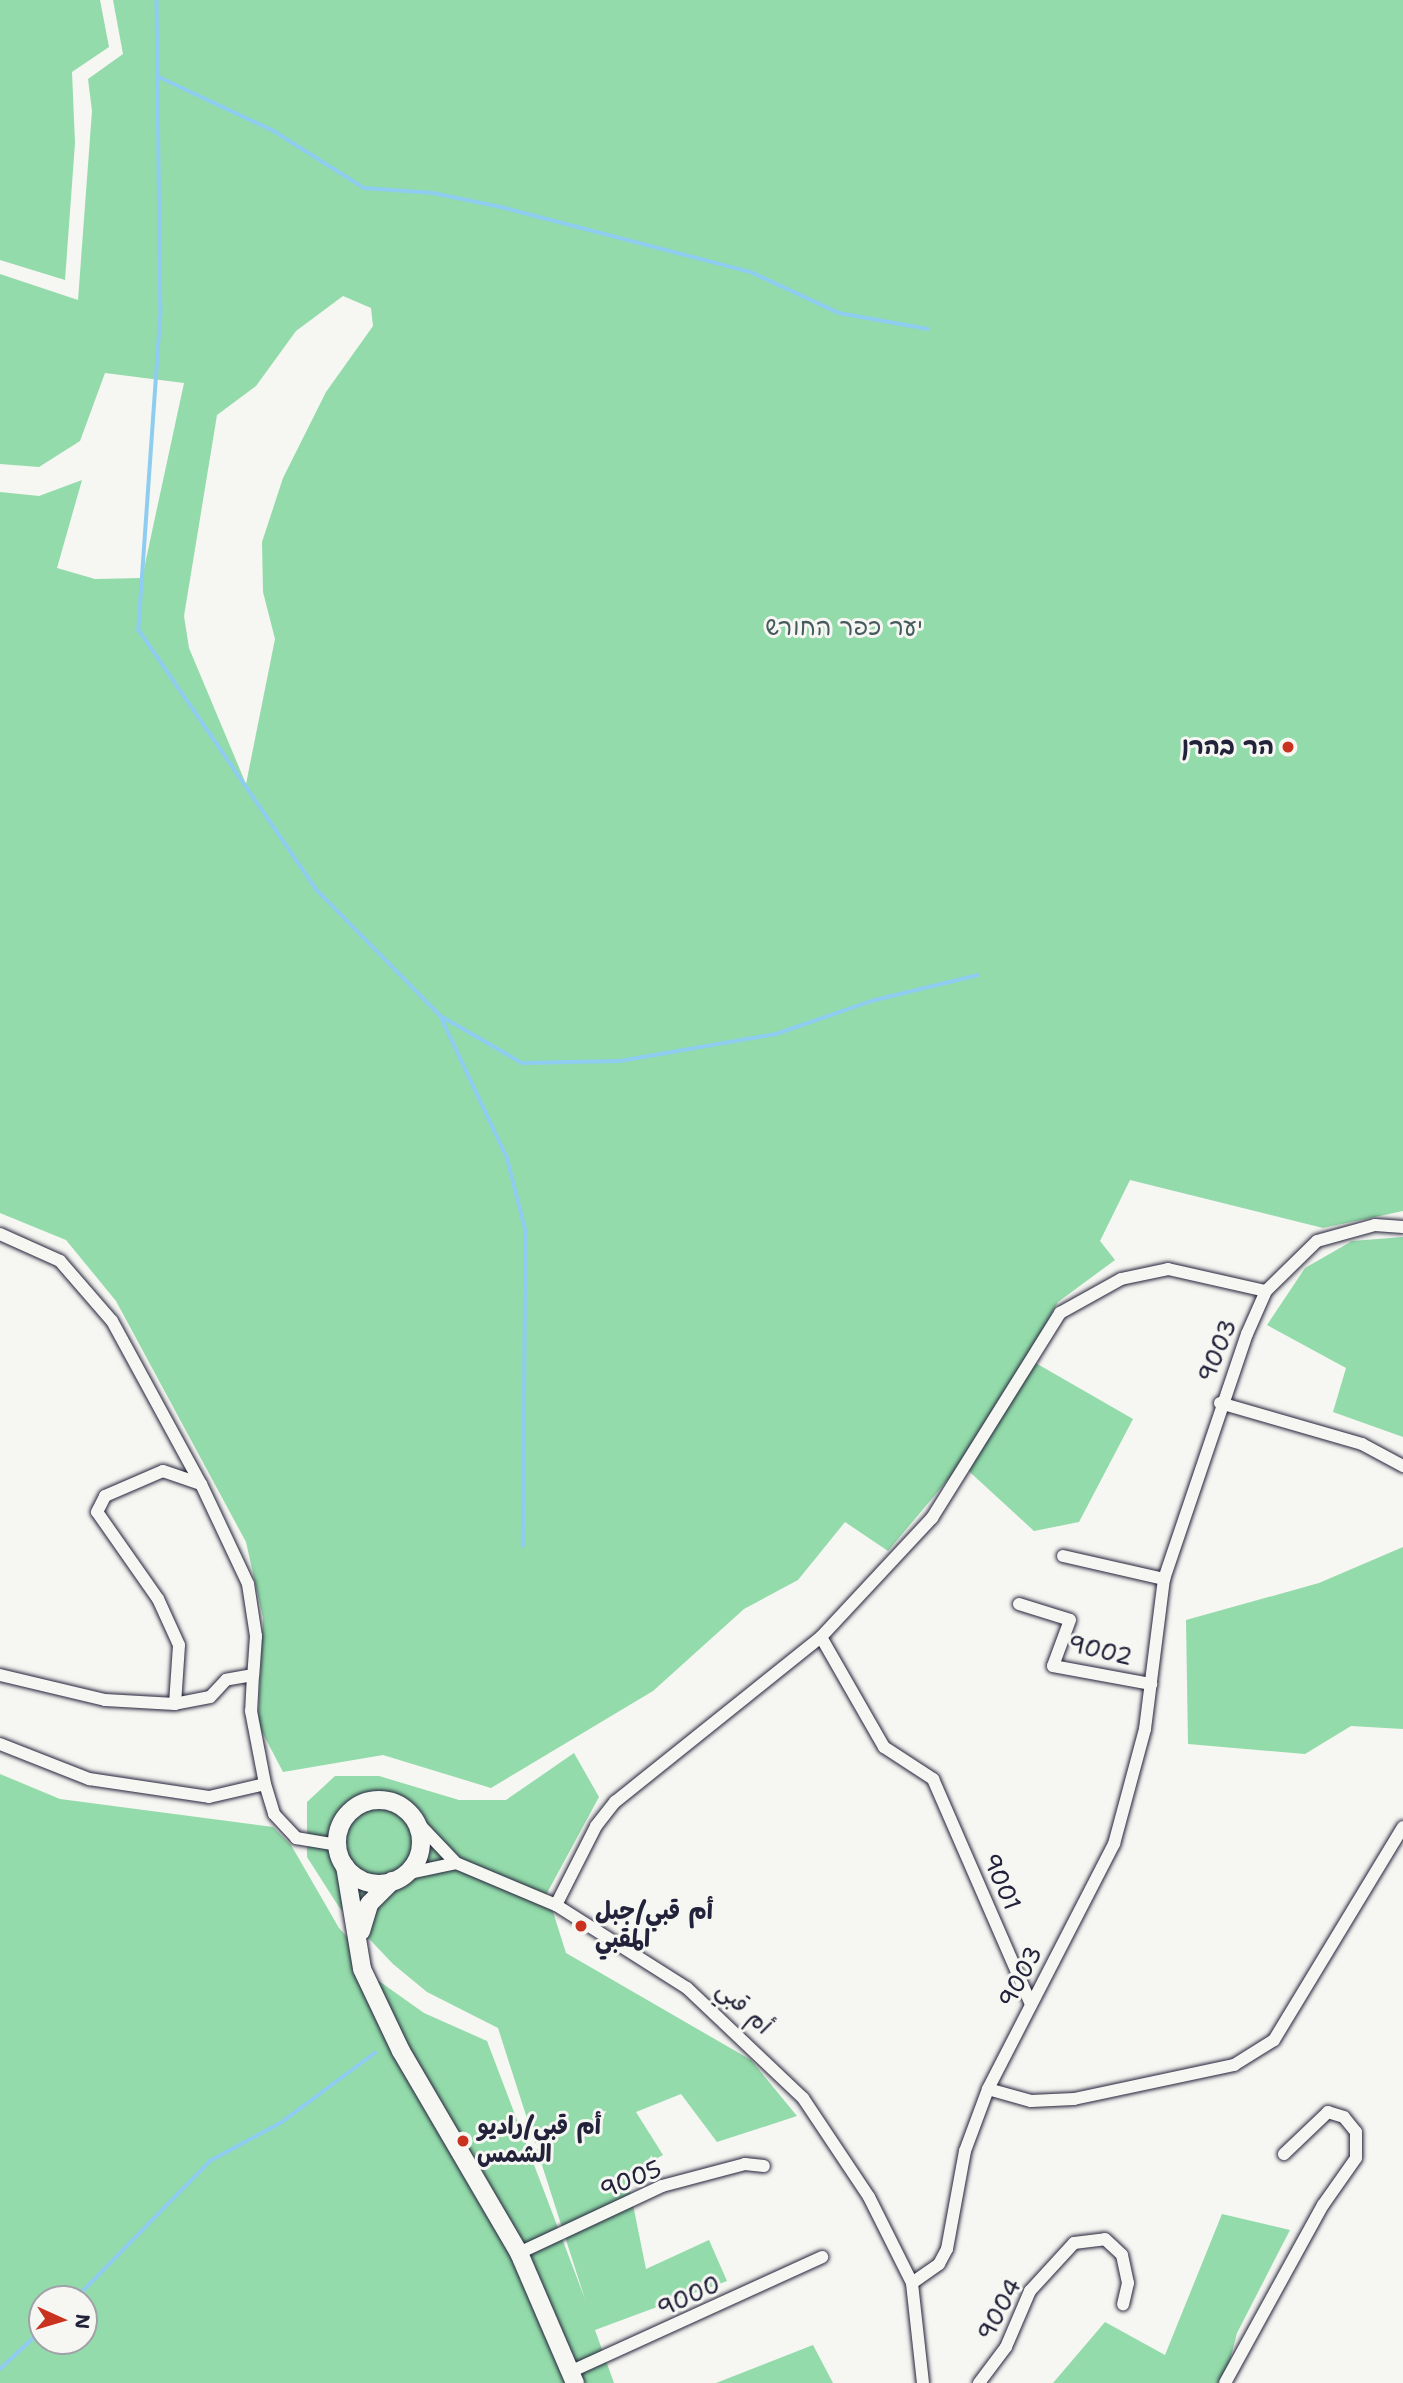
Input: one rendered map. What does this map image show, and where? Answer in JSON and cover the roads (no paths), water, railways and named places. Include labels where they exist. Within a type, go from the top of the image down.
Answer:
[{"type":"street","name":"9003","points":[[912,2283],[939,2264],[947,2249],[965,2151],[988,2090],[1030,2002],[1114,1844],[1135,1779],[1151,1684],[1164,1579],[1220,1403],[1266,1291],[1317,1241],[1375,1225],[1403,1227]]},
{"type":"street","points":[[0,1234],[60,1261],[112,1321],[201,1484],[248,1584],[256,1636],[251,1711],[265,1784],[274,1814],[296,1838],[338,1845]]},
{"type":"street","points":[[556,1905],[596,1826],[615,1801],[821,1637],[932,1518],[1060,1313],[1121,1279],[1168,1269],[1266,1291]]},
{"type":"street","points":[[1220,1403],[1362,1444],[1403,1466]]},
{"type":"street","points":[[175,1704],[179,1645],[158,1599],[97,1512],[104,1496],[163,1471],[201,1484]]},
{"type":"street","points":[[1063,1556],[1164,1579]]},
{"type":"street","name":"9002","points":[[1019,1604],[1070,1620],[1053,1666],[1151,1684]]},
{"type":"street","name":"9001","points":[[821,1637],[884,1747],[933,1779],[1030,2002]]},
{"type":"street","points":[[0,1675],[105,1700],[175,1704],[210,1697],[226,1680],[253,1675]]},
{"type":"street","points":[[0,1744],[89,1779],[209,1797],[265,1784]]},
{"type":"street","points":[[359,1945],[369,1904],[399,1878],[420,1850],[416,1821],[401,1805],[372,1800],[349,1812],[338,1845],[345,1866],[362,1969],[401,2051],[519,2253],[573,2377]]},
{"type":"street","name":"أم قبي","points":[[416,1821],[456,1863],[556,1905],[687,1987],[803,2098],[869,2197],[912,2283]]},
{"type":"street","points":[[988,2090],[1031,2101],[1074,2099],[1234,2065],[1275,2040],[1403,1827]]},
{"type":"street","points":[[345,1866],[369,1882],[399,1878],[456,1863]]},
{"type":"street","points":[[1225,2383],[1323,2205],[1356,2158],[1356,2132],[1344,2117],[1328,2112],[1284,2154]]},
{"type":"street","name":"9005","points":[[519,2253],[662,2186],[745,2164],[764,2166]]},
{"type":"street","name":"9004","points":[[979,2383],[1006,2347],[1030,2291],[1074,2243],[1105,2239],[1122,2255],[1128,2283],[1123,2304]]},
{"type":"street","name":"9000","points":[[573,2377],[822,2257]]},
{"type":"street","points":[[912,2283],[923,2383]]},
{"type":"waterway","points":[[157,0],[161,312],[139,630],[318,891],[441,1016],[522,1063],[620,1061],[776,1034],[875,1000],[978,975]]},
{"type":"waterway","points":[[157,76],[274,131],[364,188],[433,193],[501,207],[751,272],[839,313],[928,329]]},
{"type":"waterway","points":[[442,1019],[507,1157],[526,1231],[523,1546]]},
{"type":"waterway","points":[[89,2285],[210,2161],[282,2122],[375,2053]]},
{"type":"waterway","points":[[0,2369],[28,2343]]},
{"type":"place","name":"הר בהרן","points":[[1288,747]]},
{"type":"place","name":"أم قبي/جبل المقبي","points":[[581,1926]]},
{"type":"place","name":"أم قبي/راديو الشمس","points":[[463,2141]]},
{"type":"park label","name":"יער כפר החורש","points":[[844,628]]}]
